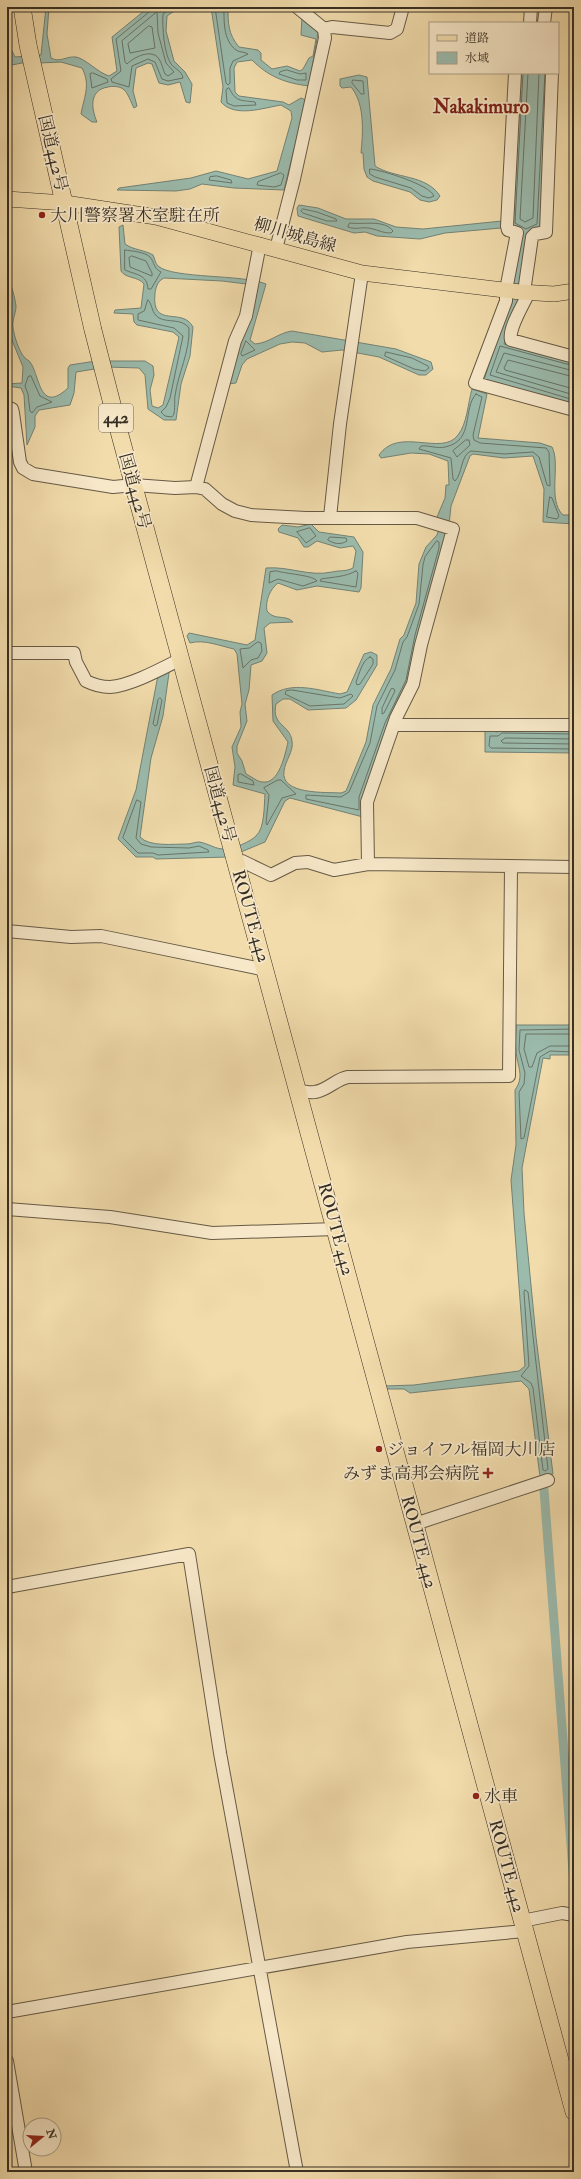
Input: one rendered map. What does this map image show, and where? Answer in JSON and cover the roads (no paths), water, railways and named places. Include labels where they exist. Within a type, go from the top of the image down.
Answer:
[{"type":"highway","name":"国道442号","points":[[22,7],[28,45],[93,330],[235,861]]},
{"type":"highway","name":"ROUTE 442","points":[[235,861],[299,1091],[574,2112]]},
{"type":"main road","name":"柳川城島線","points":[[7,199],[65,203],[156,217],[260,244],[362,273],[518,291],[554,294],[574,291]]},
{"type":"street","points":[[276,249],[307,122],[324,44],[324,29],[298,7]]},
{"type":"street","points":[[324,29],[332,27],[390,33],[397,29],[403,7]]},
{"type":"street","points":[[530,22],[531,7]]},
{"type":"street","points":[[544,22],[546,7]]},
{"type":"street","points":[[515,74],[507,226],[508,230],[517,233],[518,291],[517,317],[510,336],[511,340],[574,357]]},
{"type":"street","points":[[552,74],[546,232],[535,234],[532,237],[518,291],[506,301],[475,383],[574,410]]},
{"type":"street","points":[[196,487],[235,341],[246,316],[260,244]]},
{"type":"street","points":[[330,517],[340,424],[362,273]]},
{"type":"street","points":[[7,406],[12,409],[14,413],[20,462],[27,471],[33,474],[113,488],[134,485],[175,488],[196,487],[205,489],[222,504],[235,511],[251,515],[418,518],[452,529],[421,645],[413,684],[394,725],[367,802],[368,864]]},
{"type":"street","points":[[7,653],[74,653],[76,662],[86,682],[98,686],[112,687],[145,676],[181,659]]},
{"type":"street","points":[[394,725],[574,725]]},
{"type":"street","points":[[235,861],[242,861],[271,875],[295,863],[308,862],[334,870],[368,864],[574,867]]},
{"type":"street","points":[[299,1091],[315,1092],[332,1085],[340,1079],[348,1077],[509,1076],[511,867]]},
{"type":"street","points":[[7,931],[71,937],[101,936],[266,970]]},
{"type":"street","points":[[7,1209],[110,1217],[212,1233],[336,1229]]},
{"type":"street","points":[[415,1524],[548,1480]]},
{"type":"street","points":[[7,1587],[189,1554],[220,1753],[261,1968],[297,2172]]},
{"type":"street","points":[[7,2012],[407,1942],[523,1926],[562,1913],[574,1916]]},
{"type":"street","points":[[7,2061],[26,2172]]},
{"type":"water","points":[[46,7],[49,7],[47,34],[51,58],[60,60],[69,57],[80,58],[100,72],[109,76],[117,71],[112,37],[149,7],[180,7],[167,16],[166,31],[174,61],[185,72],[192,84],[190,103],[186,102],[180,82],[168,85],[159,83],[152,64],[148,63],[136,68],[133,91],[137,106],[134,108],[125,90],[121,88],[111,86],[102,89],[97,92],[93,100],[97,122],[92,122],[81,114],[86,86],[85,74],[82,68],[61,62],[39,63],[37,60],[7,66],[7,41],[15,57],[41,55]]},
{"type":"water","points":[[211,7],[228,7],[229,28],[235,42],[239,47],[258,50],[261,53],[261,60],[272,69],[287,66],[300,71],[303,69],[309,58],[313,56],[316,39],[301,35],[302,17],[318,33],[309,86],[285,81],[271,75],[252,60],[237,62],[234,68],[235,92],[239,96],[283,102],[289,105],[301,98],[306,100],[284,190],[234,188],[202,184],[190,189],[176,191],[117,190],[119,188],[191,178],[216,171],[248,179],[277,171],[292,118],[291,111],[281,105],[258,110],[241,111],[227,107],[221,102],[223,87]]},
{"type":"water","points":[[519,74],[548,74],[541,227],[539,229],[531,230],[519,302],[504,344],[574,362],[574,404],[484,380],[511,297],[511,227]]},
{"type":"water","points":[[359,75],[367,77],[375,166],[427,184],[440,196],[437,200],[429,202],[420,200],[410,192],[373,181],[367,177],[364,169],[363,153],[361,153],[362,118],[359,102],[351,87],[342,88],[340,86],[340,79]]},
{"type":"water","points":[[299,205],[318,208],[346,219],[374,219],[396,227],[423,229],[502,221],[501,228],[445,233],[420,239],[377,236],[365,232],[354,233],[298,216],[297,208]]},
{"type":"water","points":[[123,225],[125,244],[153,255],[158,266],[166,270],[192,275],[241,279],[266,284],[250,340],[255,344],[265,342],[292,331],[396,349],[431,362],[433,369],[426,375],[419,375],[379,357],[342,350],[322,352],[305,343],[292,342],[280,344],[247,359],[242,365],[236,383],[228,384],[255,285],[222,281],[164,278],[159,282],[155,290],[155,304],[158,311],[168,316],[182,318],[188,321],[193,327],[190,356],[181,384],[176,420],[164,420],[148,409],[145,375],[139,368],[107,367],[76,372],[74,393],[70,405],[39,410],[35,416],[35,427],[27,445],[24,395],[21,388],[7,386],[7,384],[22,383],[23,367],[7,328],[7,277],[13,290],[16,306],[13,324],[16,339],[19,348],[25,358],[30,362],[42,390],[46,395],[51,397],[58,395],[68,388],[68,368],[70,365],[96,361],[145,361],[153,366],[154,375],[150,390],[152,406],[158,408],[163,405],[179,337],[173,332],[137,325],[134,322],[133,314],[114,313],[115,310],[141,308],[144,284],[139,280],[123,274],[121,271],[119,227]]},
{"type":"water","points":[[472,389],[487,394],[478,438],[540,443],[552,447],[555,463],[555,491],[558,508],[563,515],[574,515],[574,524],[543,522],[544,489],[533,456],[504,458],[473,454],[470,456],[451,506],[449,525],[409,682],[363,817],[290,798],[285,801],[265,842],[229,857],[156,859],[153,857],[136,857],[118,839],[136,790],[159,670],[170,666],[163,716],[151,758],[140,837],[155,844],[187,844],[199,842],[226,849],[238,846],[250,840],[256,836],[261,828],[264,816],[265,794],[233,785],[235,767],[232,747],[241,727],[240,712],[242,704],[237,654],[234,649],[212,643],[190,643],[187,636],[189,633],[247,645],[255,640],[266,568],[283,568],[324,573],[353,568],[356,551],[353,546],[340,548],[317,541],[308,547],[304,547],[298,538],[279,532],[278,529],[282,525],[298,527],[311,524],[319,532],[354,537],[363,552],[361,588],[359,592],[317,586],[297,590],[278,583],[273,588],[267,599],[267,611],[273,616],[287,618],[293,622],[270,623],[264,628],[267,653],[262,661],[251,665],[249,690],[245,704],[247,721],[237,746],[237,753],[242,761],[246,774],[261,782],[269,781],[273,778],[280,768],[288,742],[273,721],[272,695],[288,688],[296,687],[340,694],[347,692],[364,654],[371,652],[377,655],[377,665],[356,700],[346,708],[308,710],[290,699],[283,699],[276,704],[276,717],[291,735],[292,741],[291,752],[284,771],[285,779],[289,784],[305,791],[341,793],[346,791],[366,742],[373,705],[391,669],[400,639],[404,635],[416,603],[419,564],[426,547],[437,535],[439,529],[437,517],[445,498],[446,485],[449,485],[448,461],[429,454],[411,453],[381,458],[379,455],[387,447],[398,443],[442,443],[451,441],[461,430],[467,413]]},
{"type":"water","points":[[499,729],[574,730],[574,753],[485,752],[485,730],[498,732]]},
{"type":"water","points":[[516,1025],[574,1025],[574,1055],[550,1055],[550,1059],[543,1058],[522,1168],[524,1213],[536,1337],[553,1474],[540,1477],[529,1389],[521,1381],[410,1393],[404,1389],[384,1389],[384,1386],[414,1385],[519,1371],[525,1366],[511,1180],[516,1145],[515,1090],[520,1080],[516,1048]]},
{"type":"waterway","points":[[543,1477],[574,1884]]},
{"type":"place","name":"大川警察署木室駐在所","points":[[42,215]]},
{"type":"place","name":"ジョイフル福岡大川店","points":[[379,1449]]},
{"type":"place","name":"みずま高邦会病院","points":[[488,1473]]},
{"type":"place","name":"水車","points":[[476,1796]]},
{"type":"district","name":"Nakakimuro","points":[[481,107]]}]
